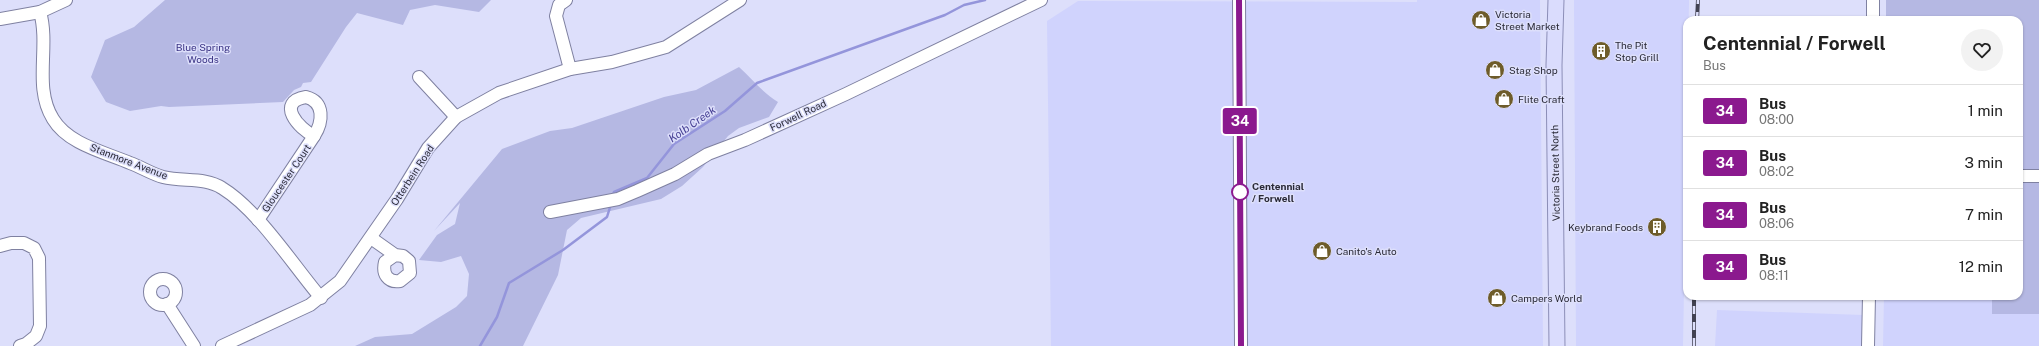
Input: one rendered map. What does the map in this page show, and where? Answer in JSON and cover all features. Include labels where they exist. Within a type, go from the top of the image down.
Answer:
[{"type":"main road","name":"Victoria Street North","points":[[1556,0],[1554,65],[1558,346]]},
{"type":"street","points":[[0,19],[40,12],[66,0]]},
{"type":"street","points":[[566,0],[559,5],[556,16],[570,69]]},
{"type":"street","name":"Otterbein Road","points":[[222,346],[298,312],[321,298],[340,281],[397,200],[428,148],[456,117],[499,93],[570,69],[612,62],[666,47],[740,0]]},
{"type":"street","name":"Forwell Road","points":[[550,212],[618,199],[675,174],[708,154],[745,140],[838,97],[1041,0]]},
{"type":"street","points":[[1239,0],[1241,346]]},
{"type":"street","points":[[1873,0],[1873,16]]},
{"type":"street","name":"Stanmore Avenue","points":[[40,12],[43,24],[43,92],[46,106],[60,130],[78,142],[164,177],[191,180],[220,187],[247,207],[321,298]]},
{"type":"street","points":[[419,77],[456,117]]},
{"type":"street","name":"Gloucester Court","points":[[258,220],[314,136]]},
{"type":"street","points":[[2023,176],[2039,176]]},
{"type":"street","points":[[370,238],[395,255]]},
{"type":"street","points":[[0,246],[11,243],[24,243],[34,248],[40,258],[40,326],[36,336],[26,344],[20,346]]},
{"type":"street","points":[[1868,346],[1869,300]]},
{"type":"street","points":[[167,304],[194,346]]},
{"type":"shaded area","points":[[1417,0],[1540,0],[1543,346],[1051,346],[1047,21],[1078,1],[1417,2]]},
{"type":"shaded area","points":[[1574,0],[1689,0],[1689,16],[1683,16],[1683,346],[1576,346]]},
{"type":"shaded area","points":[[1884,300],[1992,300],[1992,314],[2039,314],[2039,346],[1883,346]]},
{"type":"shaded area","points":[[1717,310],[1863,315],[1863,346],[1715,346]]},
{"type":"green space","name":"Blue Spring Woods","points":[[165,0],[491,0],[479,12],[435,5],[410,10],[403,25],[357,13],[346,27],[311,82],[303,83],[301,87],[294,90],[283,102],[169,107],[161,106],[130,111],[106,102],[91,77],[105,40],[134,27]]},
{"type":"green space","points":[[1886,0],[2039,0],[2039,314],[1992,314],[1992,300],[2023,300],[2023,16],[1886,16]]},
{"type":"green space","points":[[739,67],[762,90],[778,102],[769,117],[739,128],[728,136],[703,167],[682,186],[661,199],[581,218],[567,230],[558,275],[523,346],[355,346],[375,337],[412,334],[456,307],[467,296],[469,274],[461,256],[441,262],[419,260],[437,235],[455,224],[460,203],[434,231],[502,149],[550,131],[572,128],[664,97],[696,90]]},
{"type":"waterway","name":"Kolb Creek","points":[[613,195],[614,192],[647,178],[674,144],[725,111],[757,83],[945,15],[964,5],[985,0]]},
{"type":"waterway","name":"Kolb Creek","points":[[480,346],[497,317],[509,283],[563,250],[607,217],[611,204]]},
{"type":"railway","points":[[1697,16],[1698,0]]},
{"type":"railway","points":[[1694,300],[1694,346]]},
{"type":"bus line","name":"34","points":[[1239,0],[1241,346]]},
{"type":"place","name":"Victoria Street Market","points":[[1481,20]]},
{"type":"place","name":"The Pit Stop Grill","points":[[1601,51]]},
{"type":"place","name":"Stag Shop","points":[[1495,70]]},
{"type":"place","name":"Flite Craft","points":[[1504,99]]},
{"type":"place","name":"Centennial / Forwell","points":[[1240,192]]},
{"type":"place","name":"Keybrand Foods","points":[[1657,227]]},
{"type":"place","name":"Canito's Auto","points":[[1322,251]]},
{"type":"place","name":"Campers World","points":[[1497,298]]}]
